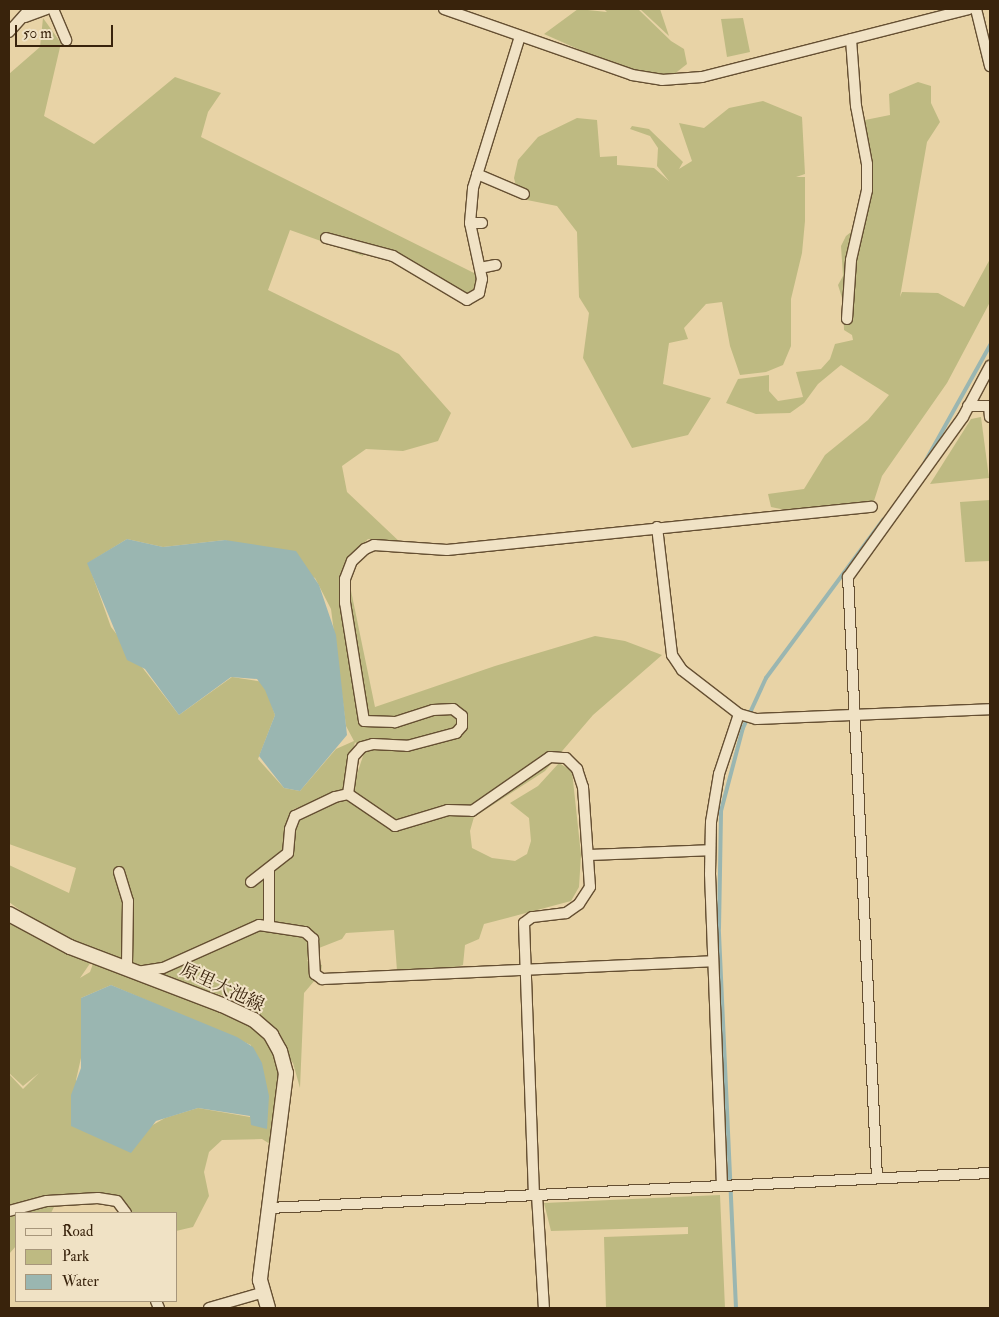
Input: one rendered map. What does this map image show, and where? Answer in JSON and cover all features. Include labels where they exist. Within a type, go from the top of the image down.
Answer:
[{"type":"main road","name":"原里大池線","points":[[9,914],[70,947],[254,1020],[272,1035],[280,1050],[286,1072],[284,1108],[260,1280],[261,1294],[268,1308]]},
{"type":"street","points":[[9,32],[30,9]]},
{"type":"street","points":[[22,18],[47,9]]},
{"type":"street","points":[[53,9],[66,40]]},
{"type":"street","points":[[444,9],[632,75],[662,80],[702,77],[968,9]]},
{"type":"street","points":[[976,9],[990,66]]},
{"type":"street","points":[[326,238],[394,256],[467,300],[479,293],[487,280],[480,268],[470,223],[477,174],[520,36]]},
{"type":"street","points":[[847,319],[851,260],[867,190],[867,164],[856,106],[851,39]]},
{"type":"street","points":[[477,174],[524,194]]},
{"type":"street","points":[[470,223],[482,223]]},
{"type":"street","points":[[480,268],[496,265]]},
{"type":"street","points":[[877,1178],[848,577],[968,406],[990,366]]},
{"type":"street","points":[[968,406],[990,410]]},
{"type":"street","points":[[348,794],[353,758],[362,747],[373,744],[408,746],[456,733],[462,726],[462,716],[453,710],[433,710],[395,722],[364,721],[345,603],[345,579],[352,561],[365,549],[374,545],[447,550],[657,527],[872,507]]},
{"type":"street","points":[[657,527],[672,655],[682,670],[739,714],[756,719],[990,709]]},
{"type":"street","points":[[722,1186],[713,962],[711,822],[720,774],[739,714]]},
{"type":"street","points":[[348,794],[395,826],[448,810],[472,811],[507,788],[538,763],[550,757],[566,758],[577,769],[583,786],[590,887],[579,904],[566,913],[532,917],[524,923],[524,968],[544,1308]]},
{"type":"street","points":[[251,882],[288,853],[290,829],[295,816],[312,806],[348,794]]},
{"type":"street","points":[[588,855],[710,850]]},
{"type":"street","points":[[268,926],[269,869]]},
{"type":"street","points":[[119,872],[128,901],[132,970],[163,968],[259,924],[305,932],[313,939],[315,974],[322,979],[524,968],[713,962]]},
{"type":"street","points":[[269,1208],[990,1173]]},
{"type":"street","points":[[9,1211],[47,1201],[98,1198],[117,1201],[125,1212]]},
{"type":"street","points":[[209,1308],[261,1294]]},
{"type":"green space","points":[[578,9],[607,12],[604,9],[638,9],[671,41],[684,49],[687,64],[673,75],[641,77],[544,34]]},
{"type":"green space","points":[[640,9],[660,9],[669,36]]},
{"type":"green space","points":[[43,18],[61,43],[44,116],[94,144],[175,77],[221,93],[208,112],[201,137],[474,273],[482,281],[472,296],[453,295],[365,244],[363,256],[290,230],[268,290],[399,354],[451,413],[438,441],[403,451],[366,449],[342,466],[347,492],[402,544],[368,539],[352,555],[349,581],[375,707],[495,666],[595,636],[625,641],[662,655],[593,715],[545,771],[474,817],[470,831],[472,848],[492,858],[515,861],[527,854],[531,841],[529,818],[510,803],[538,786],[559,763],[572,771],[581,855],[579,887],[571,901],[484,924],[479,939],[465,945],[463,965],[434,973],[425,969],[397,971],[394,930],[346,933],[342,939],[319,948],[307,961],[322,965],[321,973],[304,993],[300,1088],[293,1063],[246,1003],[70,947],[9,902],[9,865],[69,893],[76,868],[9,844],[9,74],[40,47]],"holes":[[[127,539],[163,547],[225,540],[315,578],[331,609],[346,726],[354,741],[336,749],[300,791],[284,788],[258,759],[275,715],[264,682],[232,677],[179,715],[111,627],[88,563]],[[355,742],[364,753],[351,792],[290,814],[294,809],[343,793]]]},
{"type":"green space","points":[[743,18],[750,52],[727,57],[721,19]]},
{"type":"green space","points":[[918,82],[931,86],[931,103],[940,122],[927,142],[900,297],[902,292],[938,293],[964,307],[990,259],[990,302],[947,383],[882,476],[872,507],[805,514],[771,507],[768,494],[804,489],[825,455],[868,420],[889,395],[841,365],[818,384],[804,403],[790,413],[756,414],[726,403],[738,379],[769,375],[769,391],[778,401],[803,397],[796,372],[821,369],[830,359],[835,344],[853,340],[852,335],[844,330],[843,301],[838,285],[843,276],[841,246],[846,236],[861,224],[868,206],[860,121],[890,115],[889,94]]},
{"type":"green space","points":[[763,101],[802,117],[805,174],[796,177],[805,177],[805,221],[802,253],[791,299],[791,346],[783,365],[766,372],[740,375],[730,346],[722,302],[706,304],[684,328],[688,339],[669,343],[663,384],[711,398],[688,435],[632,448],[583,358],[589,313],[579,297],[577,232],[557,206],[527,200],[518,194],[514,178],[518,160],[538,137],[577,118],[597,120],[600,157],[617,156],[617,165],[654,168],[669,181],[657,166],[658,148],[650,136],[630,129],[632,126],[649,129],[683,162],[679,169],[692,161],[679,123],[704,128],[729,108]]},
{"type":"green space","points":[[981,417],[989,478],[930,484],[971,419]]},
{"type":"green space","points":[[990,500],[990,561],[965,562],[960,502]]},
{"type":"green space","points":[[9,921],[91,962],[80,978],[90,972],[94,961],[254,1020],[280,1049],[278,1149],[262,1139],[222,1140],[209,1152],[204,1172],[209,1196],[193,1227],[178,1231],[178,1212],[127,1212],[119,1199],[87,1199],[54,1207],[52,1212],[15,1212],[15,1247],[9,1254],[9,1074],[23,1089],[39,1073],[23,1086],[9,1073]],"holes":[[[111,985],[251,1045],[250,1117],[198,1108],[165,1118],[128,1139],[76,1080],[81,1058],[81,998]]]},
{"type":"green space","points":[[720,1195],[725,1308],[606,1308],[604,1237],[688,1234],[688,1227],[551,1231],[544,1203]]},
{"type":"water","points":[[127,539],[163,547],[225,540],[296,551],[319,585],[336,635],[347,735],[300,791],[284,788],[259,756],[275,715],[265,690],[257,679],[231,677],[179,715],[145,669],[127,660],[87,563]]},
{"type":"water","points":[[111,985],[237,1037],[253,1047],[262,1063],[269,1096],[267,1129],[251,1125],[250,1116],[198,1108],[156,1121],[131,1153],[71,1126],[71,1095],[81,1068],[81,998]]},
{"type":"waterway","points":[[925,462],[990,345]]},
{"type":"waterway","points":[[736,1308],[719,928],[721,811],[743,728],[766,678],[883,520]]}]
